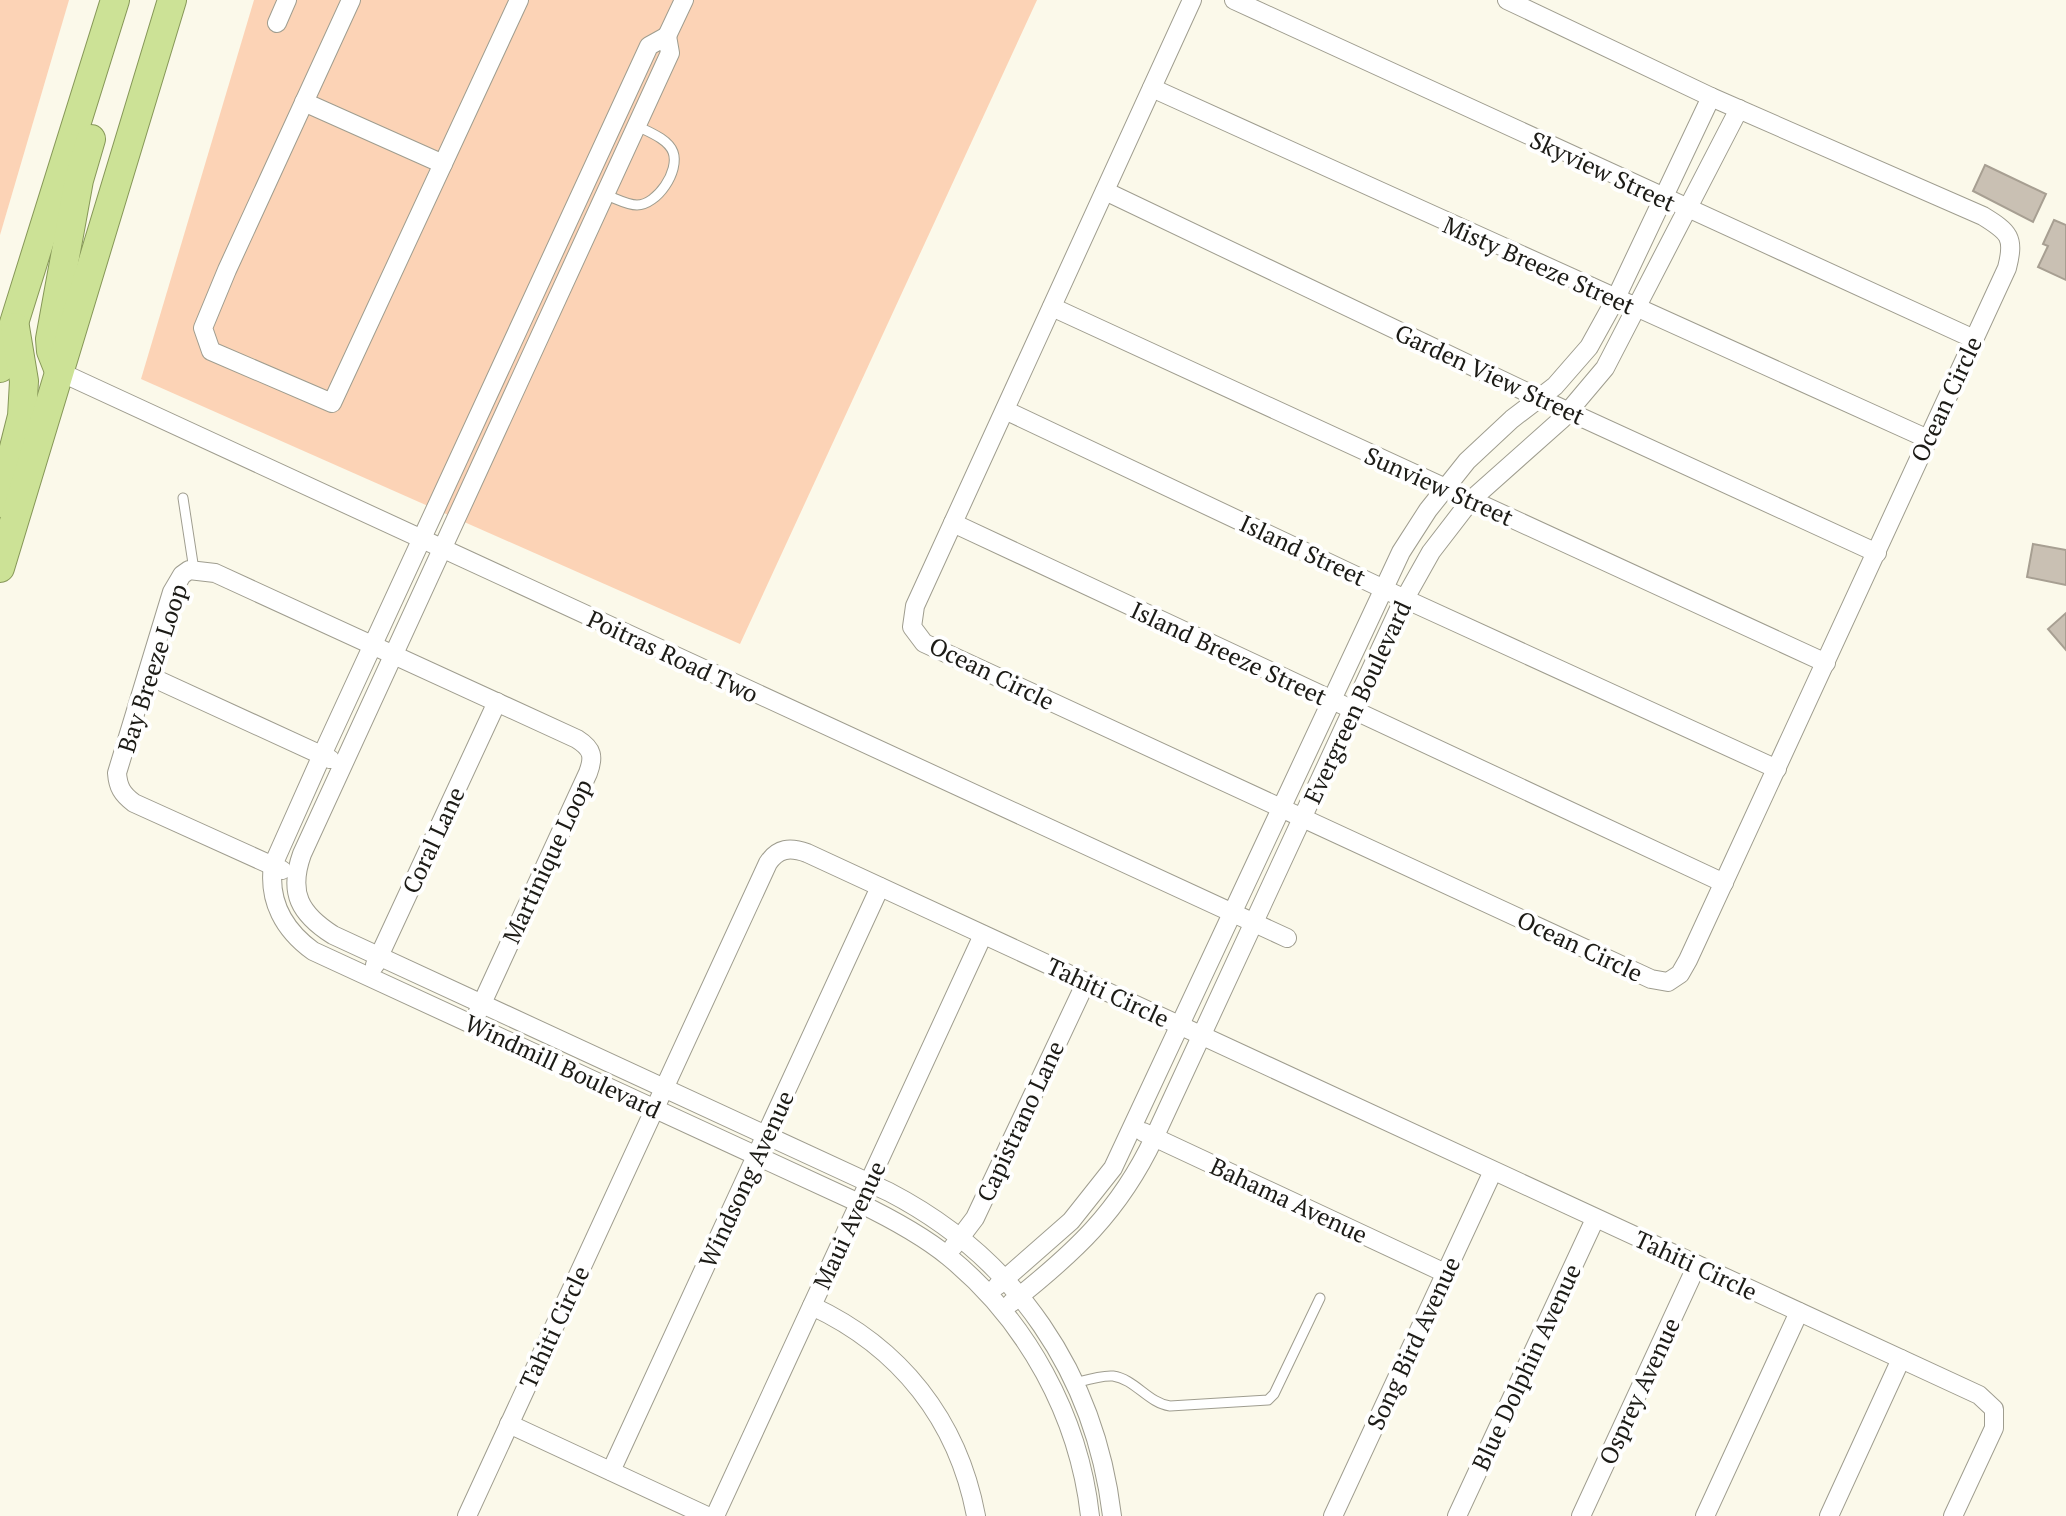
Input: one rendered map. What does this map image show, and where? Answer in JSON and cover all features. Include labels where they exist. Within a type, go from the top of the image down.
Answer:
[{"type":"highway","points":[[0,368],[7,320],[115,0]]},
{"type":"highway","points":[[60,372],[51,351],[50,339],[79,180],[133,0]]},
{"type":"highway","points":[[0,568],[172,0]]},
{"type":"highway","points":[[0,503],[22,416],[24,381],[7,320]]},
{"type":"street","points":[[277,23],[287,0]]},
{"type":"street","points":[[351,0],[203,328],[211,351],[332,403],[519,0]]},
{"type":"street","points":[[273,865],[296,876],[302,854],[670,53],[667,36],[684,0]]},
{"type":"street","name":"Ocean Circle","points":[[1192,0],[915,606],[912,627],[924,643],[1651,979],[1668,982],[1680,974],[1877,553],[2007,268],[2012,250],[2010,237],[2000,226],[1983,216],[1711,97],[1507,0]]},
{"type":"street","name":"Skyview Street","points":[[1234,0],[1974,339]]},
{"type":"street","name":"Windmill Boulevard","points":[[667,36],[649,46],[322,755],[273,865],[271,877],[276,904],[290,930],[313,951],[859,1203],[905,1227],[947,1255],[988,1294],[1029,1347],[1059,1403],[1079,1458],[1090,1516]]},
{"type":"street","name":"Misty Breeze Street","points":[[1152,88],[1928,439]]},
{"type":"street","name":"Evergreen Boulevard","points":[[988,1294],[1084,1208],[1113,1168],[1401,552],[1467,461],[1555,386],[1589,347],[1615,300],[1711,97]]},
{"type":"street","points":[[304,102],[443,164]]},
{"type":"street","name":"Evergreen Boulevard","points":[[1002,1310],[1060,1262],[1107,1216],[1135,1177],[1351,711],[1431,552],[1471,500],[1568,411],[1605,368],[1739,109]]},
{"type":"street","points":[[596,160],[617,169]]},
{"type":"street","name":"Garden View Street","points":[[1105,191],[1539,398],[1877,553]]},
{"type":"street","name":"Sunview Street","points":[[1052,307],[1826,663]]},
{"type":"street","name":"Poitras Road Two","points":[[60,372],[1287,938]]},
{"type":"street","name":"Island Street","points":[[1005,410],[1405,599],[1777,769]]},
{"type":"street","name":"Island Breeze Street","points":[[953,523],[1724,883]]},
{"type":"street","name":"Bay Breeze Loop","points":[[273,865],[134,803],[120,790],[117,773],[172,592],[182,575],[194,570],[215,573],[497,702]]},
{"type":"street","points":[[147,675],[343,765]]},
{"type":"street","name":"Coral Lane","points":[[370,977],[497,702]]},
{"type":"street","name":"Martinique Loop","points":[[472,1024],[592,759],[592,753],[583,743],[497,702]]},
{"type":"street","name":"Tahiti Circle","points":[[467,1516],[772,857],[785,849],[799,850],[880,887],[1979,1395],[1994,1409],[1994,1428],[1953,1516]]},
{"type":"street","name":"Windmill Boulevard","points":[[296,876],[298,897],[309,917],[333,935],[869,1183],[908,1202],[961,1238],[1020,1296],[1075,1383],[1097,1440],[1112,1516]]},
{"type":"street","name":"Windsong Avenue","points":[[611,1471],[880,887]]},
{"type":"street","name":"Maui Avenue","points":[[715,1516],[983,935]]},
{"type":"street","name":"Capistrano Lane","points":[[947,1255],[975,1218],[1086,982]]},
{"type":"street","name":"Bahama Avenue","points":[[1133,1128],[1445,1273]]},
{"type":"street","name":"Song Bird Avenue","points":[[1333,1516],[1493,1171]]},
{"type":"street","name":"Blue Dolphin Avenue","points":[[1457,1516],[1595,1219]]},
{"type":"street","name":"Osprey Avenue","points":[[1581,1516],[1697,1265]]},
{"type":"street","points":[[812,1306],[878,1345],[917,1384],[956,1447],[976,1516]]},
{"type":"street","points":[[1705,1516],[1799,1312]]},
{"type":"street","points":[[1829,1516],[1901,1359]]},
{"type":"street","points":[[509,1424],[707,1516]]},
{"type":"lane","points":[[606,195],[637,205],[653,199],[664,187],[674,164],[672,151],[663,140],[637,126]]},
{"type":"lane","points":[[183,498],[194,570]]},
{"type":"lane","points":[[1075,1383],[1114,1376],[1125,1380],[1159,1404],[1170,1406],[1268,1400],[1274,1394],[1320,1298]]},
{"type":"shaded area","points":[[0,0],[69,0],[0,235]]},
{"type":"shaded area","points":[[254,0],[1037,0],[740,644],[141,379]]},
{"type":"building","points":[[1985,165],[2046,194],[2033,222],[1973,191]]},
{"type":"building","points":[[2054,220],[2066,225],[2066,280],[2038,267],[2048,246],[2043,244]]},
{"type":"building","points":[[2033,544],[2066,550],[2066,585],[2027,577]]},
{"type":"building","points":[[2066,613],[2066,650],[2048,629]]}]
